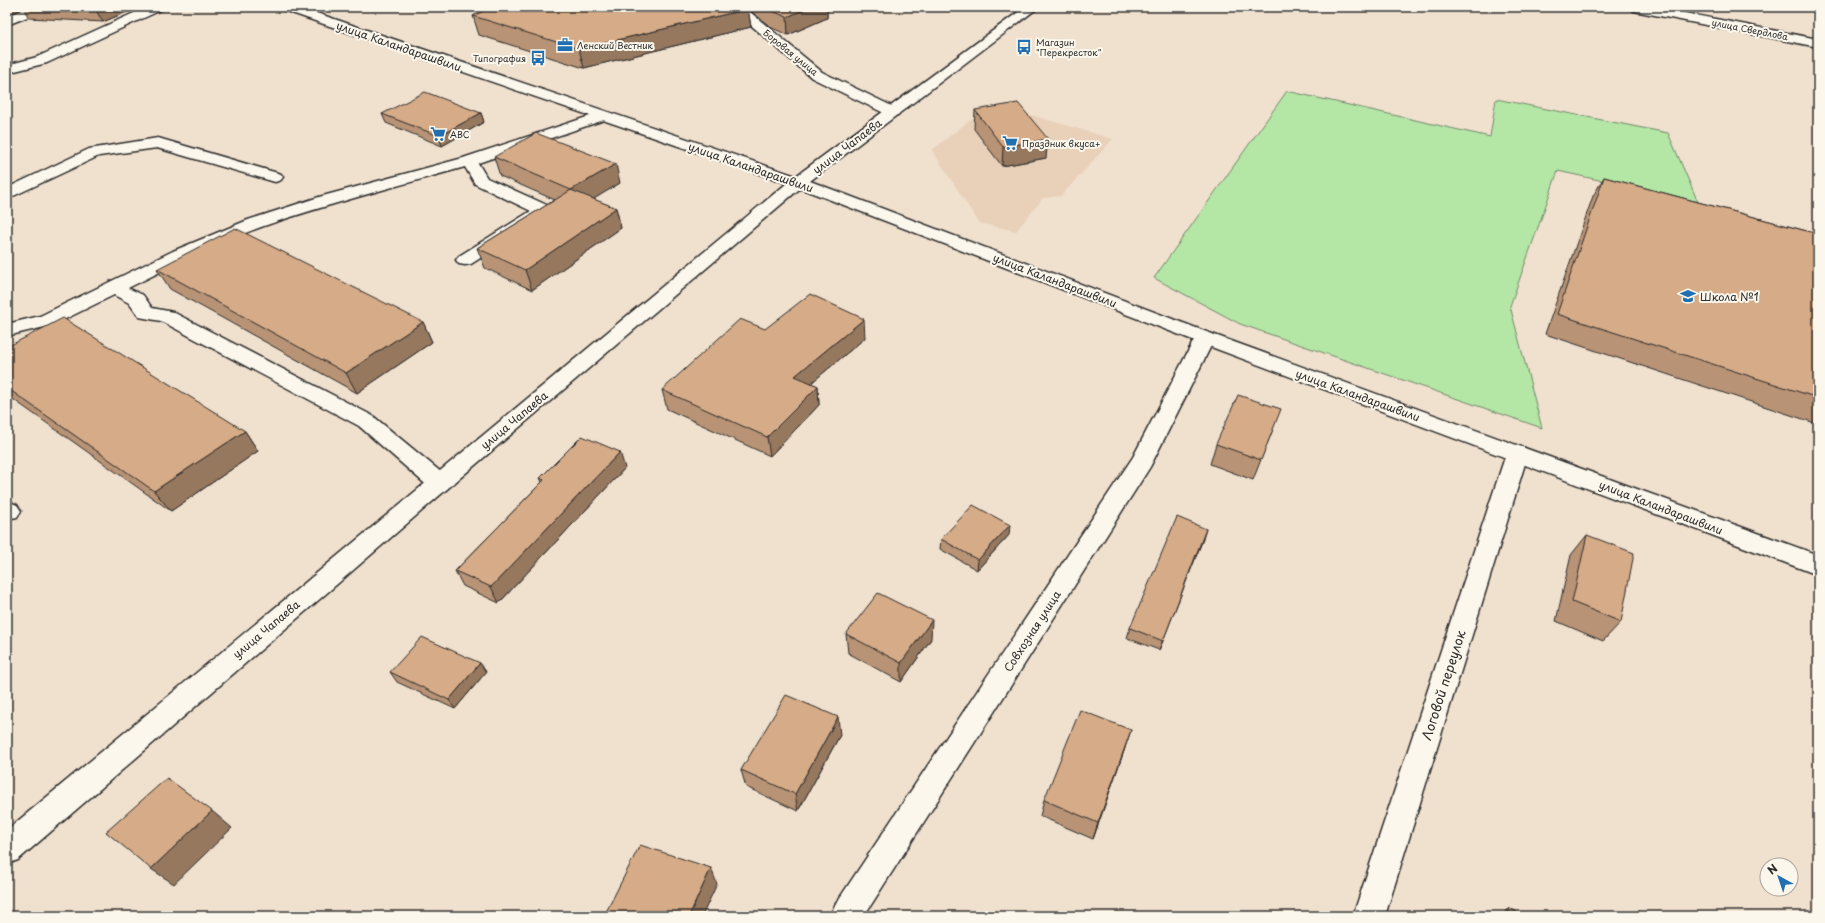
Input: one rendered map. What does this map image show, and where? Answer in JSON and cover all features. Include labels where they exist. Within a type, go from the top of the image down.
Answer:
[{"type":"street","points":[[7,21],[41,7]]},
{"type":"street","points":[[7,69],[42,60],[157,7]]},
{"type":"street","name":"улица Каландарашвили","points":[[287,7],[798,182],[1205,338],[1818,564]]},
{"type":"street","name":"Боровая улица","points":[[736,7],[817,75],[893,112]]},
{"type":"street","name":"улица Чапаева","points":[[7,849],[439,483],[798,182],[1033,7]]},
{"type":"street","name":"улица Свердлова","points":[[1634,7],[1818,43]]},
{"type":"street","points":[[7,330],[46,321],[179,255],[254,224],[325,201],[469,161],[602,116]]},
{"type":"street","points":[[7,194],[95,152],[158,143],[275,177]]},
{"type":"street","points":[[464,260],[543,210],[481,182],[469,161]]},
{"type":"street","points":[[114,288],[136,299],[146,313],[166,316],[366,421],[439,483]]},
{"type":"street","name":"Совхозная улица","points":[[846,916],[1142,461],[1205,338]]},
{"type":"street","name":"Логовой переулок","points":[[1369,916],[1517,454]]},
{"type":"shaded area","points":[[1017,111],[1113,139],[1061,196],[1043,198],[1016,231],[979,223],[932,150],[973,118]]},
{"type":"green space","points":[[1287,91],[1490,137],[1496,99],[1668,133],[1698,202],[1558,171],[1510,306],[1542,428],[1240,324],[1154,278]]},
{"type":"building","points":[[492,7],[747,7],[748,9],[579,49],[473,16]]},
{"type":"building","points":[[766,7],[810,7],[787,17]]},
{"type":"building","name":"ABC","points":[[425,92],[481,113],[439,136],[382,114]]},
{"type":"building","points":[[1018,103],[1048,139],[1003,147],[975,110]]},
{"type":"building","points":[[536,133],[616,164],[571,190],[494,157]]},
{"type":"building","name":"Школа №1","points":[[1604,177],[1818,234],[1818,398],[1557,314]]},
{"type":"building","points":[[571,190],[616,208],[525,270],[477,248]]},
{"type":"building","points":[[235,228],[423,322],[346,373],[157,269]]},
{"type":"building","points":[[810,294],[864,319],[795,376],[818,386],[767,437],[662,390],[740,319],[765,329]]},
{"type":"building","points":[[63,318],[245,431],[154,491],[7,388],[7,347]]},
{"type":"building","points":[[1238,395],[1281,409],[1261,460],[1216,444]]},
{"type":"building","points":[[582,436],[620,452],[491,587],[455,571],[544,480],[540,478]]},
{"type":"building","points":[[973,505],[1010,525],[978,560],[941,539]]},
{"type":"building","points":[[1177,517],[1206,529],[1163,641],[1130,628]]},
{"type":"building","points":[[1587,535],[1634,553],[1621,622],[1572,602]]},
{"type":"building","points":[[878,593],[932,620],[901,663],[846,634]]},
{"type":"building","points":[[422,637],[480,663],[449,700],[390,672]]},
{"type":"building","points":[[786,695],[838,717],[795,794],[741,770]]},
{"type":"building","points":[[1080,710],[1131,730],[1098,823],[1044,800]]},
{"type":"building","points":[[167,778],[212,811],[151,869],[106,832]]},
{"type":"building","points":[[640,845],[711,868],[689,916],[604,916]]},
{"type":"building","points":[[1510,908],[1523,916],[1507,916]]},
{"type":"place","name":"Ленский Вестник","points":[[565,45]]},
{"type":"place","name":"Магазин \"Перекресток\"","points":[[1024,47]]},
{"type":"place","name":"Типография","points":[[538,58]]},
{"type":"place","name":"ABC","points":[[438,134]]},
{"type":"place","name":"Праздник вкуса+","points":[[1010,143]]},
{"type":"place","name":"Школа №1","points":[[1688,296]]}]
